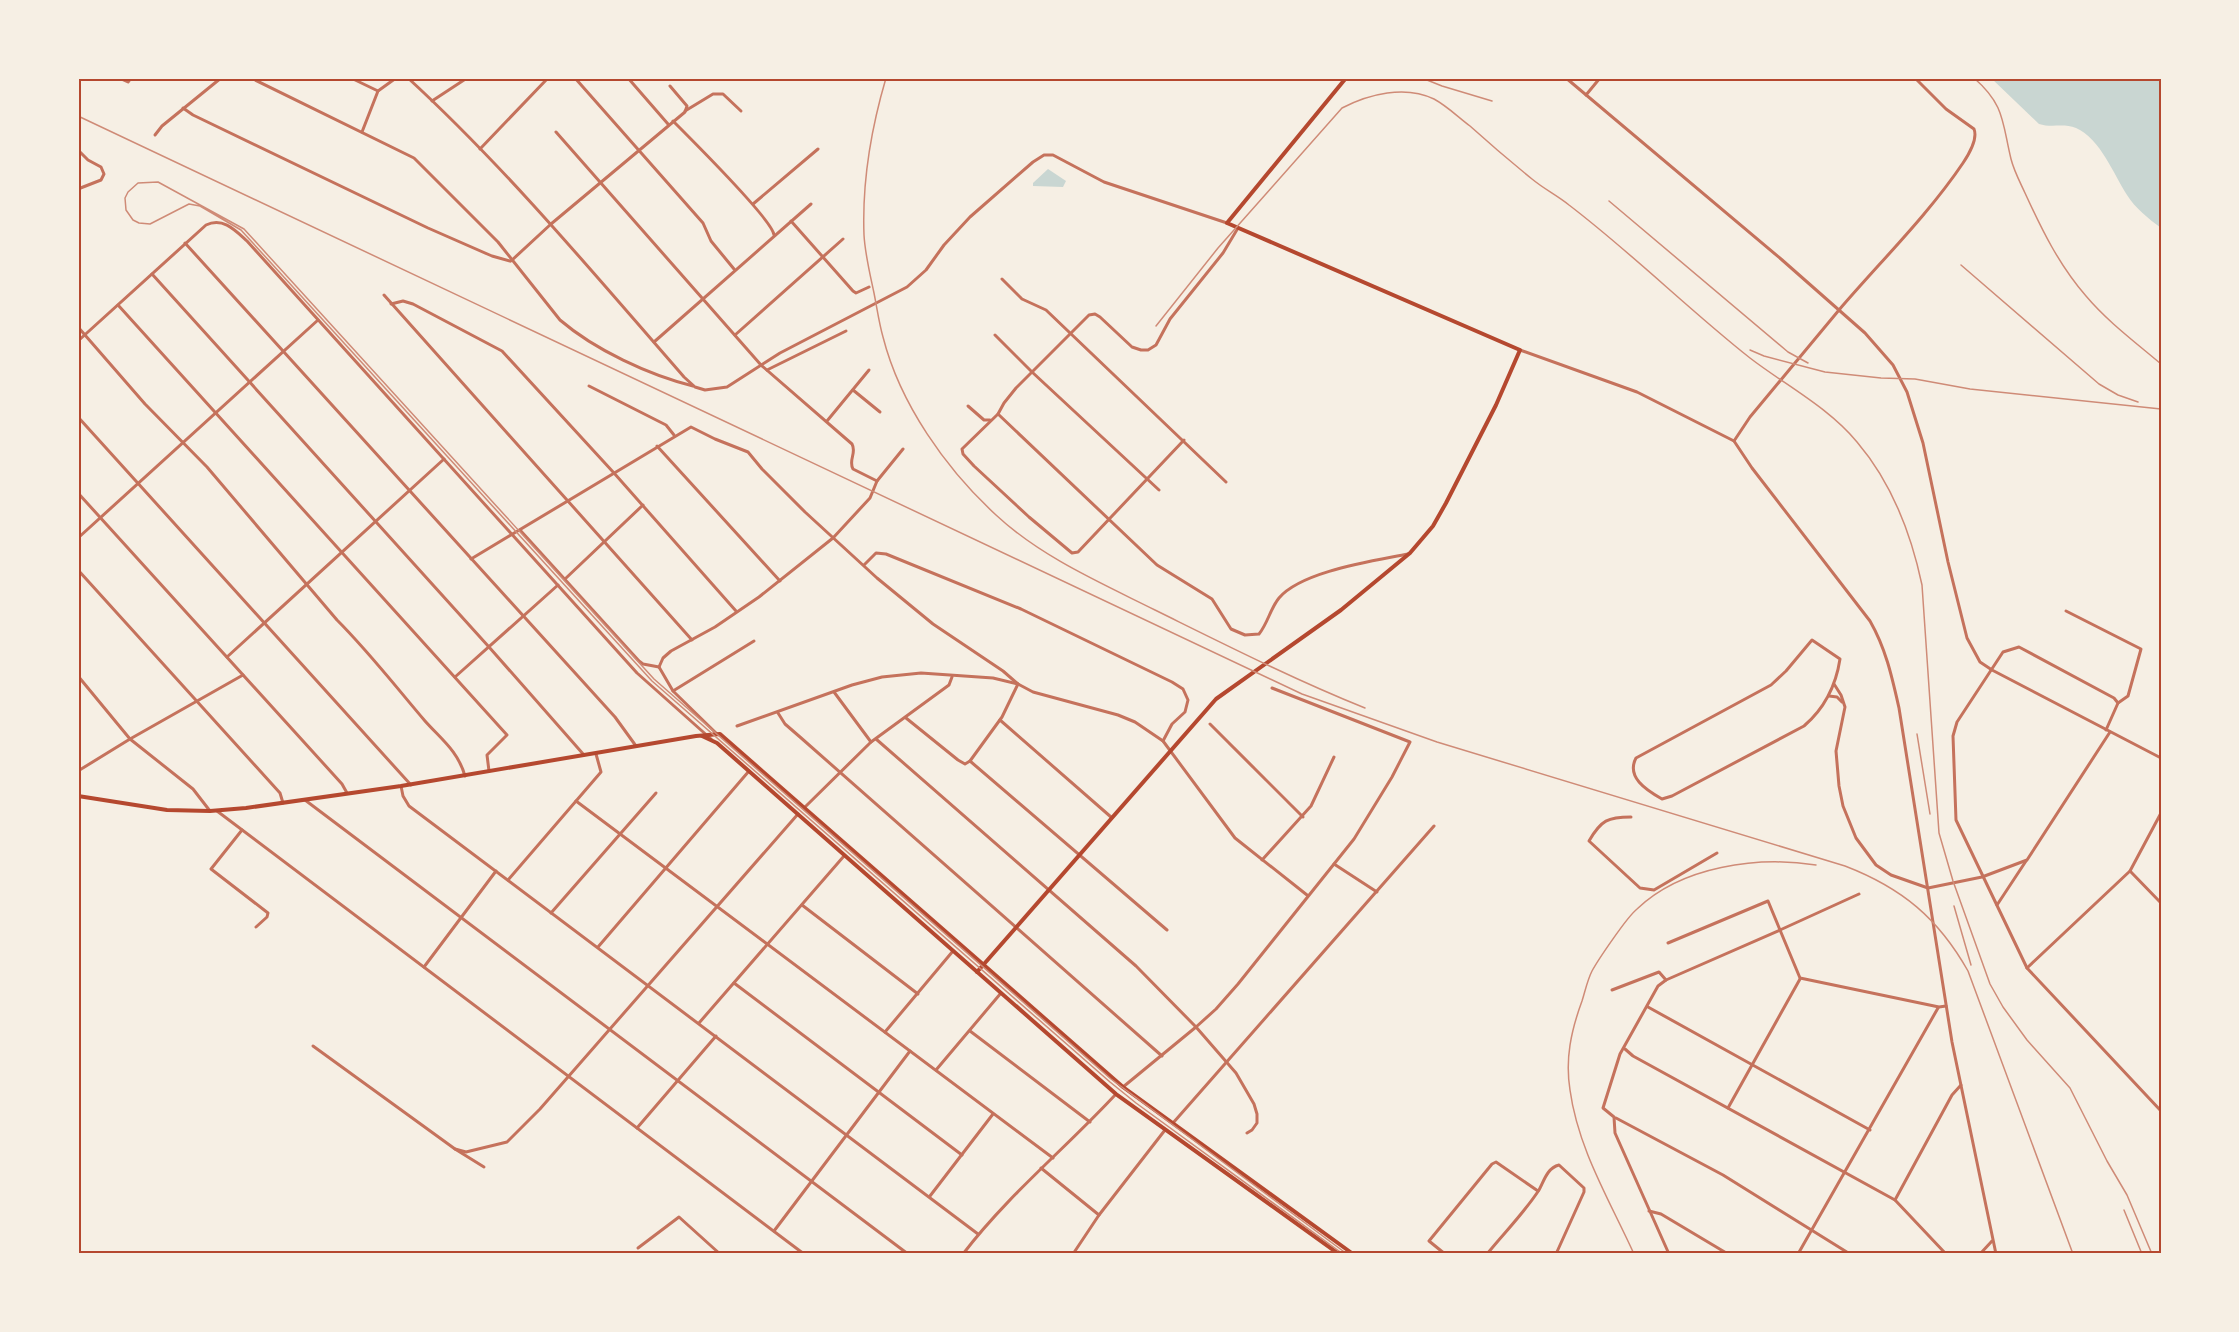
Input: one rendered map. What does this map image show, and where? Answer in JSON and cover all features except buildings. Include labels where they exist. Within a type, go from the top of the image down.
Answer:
[{"type":"main road","points":[[977,972],[1216,699],[1363,593],[1410,553],[1433,526],[1446,503],[1521,350],[1227,223],[1346,78]]},
{"type":"main road","points":[[78,796],[167,810],[217,811],[348,795],[717,734],[724,737],[1123,1087],[1353,1254]]},
{"type":"main road","points":[[696,736],[711,739],[749,771],[1116,1094],[1339,1254]]},
{"type":"street","points":[[119,78],[129,80]]},
{"type":"street","points":[[155,135],[157,130],[221,78]]},
{"type":"street","points":[[251,78],[414,158],[489,234],[560,320],[572,330],[647,372],[705,390],[727,387],[760,365],[907,287],[926,270],[944,245],[970,217],[1044,155],[1053,155],[1104,182],[1227,223]]},
{"type":"street","points":[[351,78],[378,91]]},
{"type":"street","points":[[362,132],[378,91],[396,78]]},
{"type":"street","points":[[408,78],[551,224],[695,387]]},
{"type":"street","points":[[432,100],[467,78]]},
{"type":"street","points":[[480,149],[548,78]]},
{"type":"street","points":[[575,78],[703,223],[711,241],[734,269]]},
{"type":"street","points":[[628,78],[668,124]]},
{"type":"street","points":[[1566,78],[1839,310],[1880,350],[1901,378],[1923,444],[1966,638],[1980,662],[2161,758]]},
{"type":"street","points":[[1586,95],[1600,78]]},
{"type":"street","points":[[1734,441],[1750,417],[1965,161],[1975,137],[1974,129],[1947,109],[1915,78]]},
{"type":"street","points":[[670,86],[687,106],[685,112]]},
{"type":"street","points":[[512,262],[551,224],[668,124],[712,94],[723,94],[741,111]]},
{"type":"street","points":[[183,108],[193,115],[428,228],[492,256],[512,262]]},
{"type":"street","points":[[673,121],[778,231]]},
{"type":"street","points":[[556,132],[703,297],[760,365],[827,421],[854,447],[851,460],[853,469],[877,481]]},
{"type":"street","points":[[753,204],[818,149]]},
{"type":"street","points":[[78,150],[88,160],[101,167],[104,174],[101,180],[78,189]]},
{"type":"street","points":[[654,342],[734,269],[811,204]]},
{"type":"street","points":[[791,221],[856,294],[869,287]]},
{"type":"street","points":[[78,341],[206,225],[219,222],[236,231],[637,673],[711,739]]},
{"type":"street","points":[[1184,440],[1078,552],[1072,553],[1036,524],[966,458],[962,449],[998,414],[1004,403],[1084,317],[1095,314],[1132,347],[1148,350],[1156,345],[1170,319],[1223,253],[1238,227]]},
{"type":"street","points":[[774,229],[774,235]]},
{"type":"street","points":[[735,335],[843,238]]},
{"type":"street","points":[[185,243],[615,717],[637,747]]},
{"type":"street","points":[[152,274],[584,755]]},
{"type":"street","points":[[1002,279],[1022,299],[1046,310],[1226,482]]},
{"type":"street","points":[[384,295],[692,640]]},
{"type":"street","points":[[391,303],[403,301],[413,304],[502,351],[736,611]]},
{"type":"street","points":[[118,305],[507,735],[487,755],[489,772]]},
{"type":"street","points":[[78,538],[318,320]]},
{"type":"street","points":[[78,327],[145,404],[183,442],[337,620],[354,635],[428,724],[452,749],[460,760],[465,776]]},
{"type":"street","points":[[767,370],[846,331]]},
{"type":"street","points":[[995,334],[1032,372],[1159,490]]},
{"type":"street","points":[[1521,350],[1637,392],[1734,441],[1752,468],[1870,621],[1882,641],[1899,708],[1960,1085],[1996,1254]]},
{"type":"street","points":[[827,421],[870,370]]},
{"type":"street","points":[[589,386],[666,425],[674,435]]},
{"type":"street","points":[[853,390],[880,412]]},
{"type":"street","points":[[968,406],[984,420],[990,420]]},
{"type":"street","points":[[998,414],[1157,565],[1212,599],[1231,629],[1237,633],[1255,636],[1262,632],[1277,600],[1284,592],[1324,573],[1410,553]]},
{"type":"street","points":[[78,417],[411,784]]},
{"type":"street","points":[[471,559],[674,435],[691,427],[748,452],[762,469],[864,565],[933,624],[1003,671],[1018,684],[1033,692],[1136,722],[1163,741],[1235,838],[1307,895]]},
{"type":"street","points":[[657,446],[780,581]]},
{"type":"street","points":[[659,667],[663,658],[759,597],[833,538],[870,498],[877,481],[903,449]]},
{"type":"street","points":[[227,657],[444,459]]},
{"type":"street","points":[[78,493],[342,784],[348,795]]},
{"type":"street","points":[[564,579],[643,505]]},
{"type":"street","points":[[520,530],[639,661],[659,667],[673,691],[717,734]]},
{"type":"street","points":[[864,565],[876,554],[886,554],[1021,609],[1183,689],[1188,700],[1187,707],[1172,724],[1163,741]]},
{"type":"street","points":[[78,570],[280,793],[283,803]]},
{"type":"street","points":[[455,677],[558,585]]},
{"type":"street","points":[[1997,905],[2108,731],[2118,703],[2128,696],[2141,649],[2066,611]]},
{"type":"street","points":[[1812,640],[1840,658],[1833,683],[1829,696],[1813,718],[1790,735],[1671,796],[1662,799],[1636,779],[1633,765],[1636,758],[1771,685],[1812,640]]},
{"type":"street","points":[[673,691],[754,641]]},
{"type":"street","points":[[2118,703],[2114,698],[2019,647],[2003,652],[1957,722],[1953,736],[1956,820],[2027,969],[2161,1111]]},
{"type":"street","points":[[736,726],[882,677],[906,673],[993,678],[1018,684]]},
{"type":"street","points":[[78,771],[243,675]]},
{"type":"street","points":[[78,676],[130,739],[193,789],[210,811]]},
{"type":"street","points":[[804,808],[871,742],[949,685],[952,676]]},
{"type":"street","points":[[1833,683],[1841,694],[1845,707],[1836,750],[1843,806],[1856,838],[1876,865],[1891,875],[1928,888],[1982,877],[2027,860]]},
{"type":"street","points":[[906,718],[965,764],[1000,720],[1018,684]]},
{"type":"street","points":[[1123,1087],[1196,1027],[1238,984],[1354,838],[1392,777],[1410,742],[1272,688]]},
{"type":"street","points":[[834,692],[871,742]]},
{"type":"street","points":[[1829,696],[1837,697],[1845,707]]},
{"type":"street","points":[[778,712],[785,724],[1161,1056]]},
{"type":"street","points":[[1000,720],[1111,818]]},
{"type":"street","points":[[1210,724],[1303,817]]},
{"type":"street","points":[[876,739],[1136,966],[1196,1027],[1227,1062],[1254,1104],[1257,1123],[1247,1133]]},
{"type":"street","points":[[508,880],[601,772],[596,754]]},
{"type":"street","points":[[1262,860],[1311,806],[1334,757]]},
{"type":"street","points":[[970,760],[1167,930]]},
{"type":"street","points":[[597,947],[749,771]]},
{"type":"street","points":[[401,786],[403,796],[409,806],[978,1234]]},
{"type":"street","points":[[551,912],[656,793]]},
{"type":"street","points":[[305,800],[908,1254]]},
{"type":"street","points":[[576,801],[1053,1158]]},
{"type":"street","points":[[217,811],[804,1254]]},
{"type":"street","points":[[2027,969],[2130,871],[2161,813]]},
{"type":"street","points":[[455,1149],[466,1152],[507,1142],[540,1109],[798,814]]},
{"type":"street","points":[[1631,817],[1614,817],[1606,820],[1596,829],[1589,841],[1644,890],[1654,890],[1717,853]]},
{"type":"street","points":[[1173,1123],[1434,826]]},
{"type":"street","points":[[242,830],[212,869],[268,913],[267,917],[256,927]]},
{"type":"street","points":[[699,1023],[844,856]]},
{"type":"street","points":[[1334,864],[1377,892]]},
{"type":"street","points":[[424,967],[496,871]]},
{"type":"street","points":[[2130,871],[2161,903]]},
{"type":"street","points":[[1850,1254],[1723,1175],[1625,1124],[1603,1107],[1617,1062],[1658,986],[1666,980],[1859,894]]},
{"type":"street","points":[[1668,943],[1768,901],[1800,978]]},
{"type":"street","points":[[802,905],[918,994]]},
{"type":"street","points":[[885,1032],[953,951]]},
{"type":"street","points":[[1612,990],[1659,972],[1666,980]]},
{"type":"street","points":[[1800,978],[1939,1007],[1946,1006]]},
{"type":"street","points":[[1728,1108],[1800,978]]},
{"type":"street","points":[[734,983],[962,1155]]},
{"type":"street","points":[[936,1070],[1001,993]]},
{"type":"street","points":[[1648,1007],[1870,1130]]},
{"type":"street","points":[[1798,1254],[1939,1007]]},
{"type":"street","points":[[970,1031],[1090,1122]]},
{"type":"street","points":[[637,1128],[716,1036]]},
{"type":"street","points":[[313,1046],[455,1149],[484,1167]]},
{"type":"street","points":[[1625,1049],[1633,1056],[1895,1200],[1946,1254]]},
{"type":"street","points":[[774,1231],[910,1051]]},
{"type":"street","points":[[1895,1200],[1952,1095],[1960,1085]]},
{"type":"street","points":[[963,1254],[978,1234],[1041,1168],[1116,1094]]},
{"type":"street","points":[[930,1197],[993,1114]]},
{"type":"street","points":[[1614,1117],[1618,1139],[1669,1254]]},
{"type":"street","points":[[1616,1129],[1625,1124]]},
{"type":"street","points":[[1073,1254],[1099,1215],[1165,1130]]},
{"type":"street","points":[[1445,1254],[1429,1241],[1492,1164],[1496,1162],[1538,1191]]},
{"type":"street","points":[[1487,1254],[1538,1191],[1547,1174],[1554,1166],[1559,1165],[1584,1188],[1584,1192],[1556,1254]]},
{"type":"street","points":[[1041,1168],[1099,1215]]},
{"type":"street","points":[[1649,1211],[1661,1214],[1728,1254]]},
{"type":"street","points":[[638,1248],[679,1217],[720,1254]]},
{"type":"street","points":[[1980,1254],[1992,1241]]},
{"type":"shaded area","points":[[1991,78],[2161,78],[2161,228],[2130,200],[2106,158],[2085,133],[2071,127],[2039,124]]},
{"type":"shaded area","points":[[1048,169],[1066,181],[1063,187],[1033,186],[1033,183]]},
{"type":"tram line","points":[[1343,1254],[1110,1082],[652,681],[241,230],[200,206],[189,204],[150,224],[139,223],[133,220],[126,210],[125,198],[128,192],[138,183],[158,182],[244,229],[654,679],[1111,1079],[1347,1254]]},
{"type":"railway","points":[[886,78],[872,136],[866,175],[865,249],[880,326],[891,362],[913,411],[943,456],[977,497],[996,515],[1032,544],[1052,556],[1093,579],[1233,648],[1365,708]]},
{"type":"railway","points":[[1422,78],[1492,101]]},
{"type":"railway","points":[[1974,78],[1992,97],[1997,106],[2004,124],[2015,172],[2059,260],[2086,296],[2103,314],[2161,364]]},
{"type":"railway","points":[[1156,326],[1218,248],[1342,108],[1375,95],[1411,93],[1434,99],[1448,108],[1532,179],[1592,223],[1750,358],[1820,407],[1846,429],[1880,474],[1898,509],[1912,546],[1922,585],[1939,833],[1953,881],[1990,984],[2003,1007],[2027,1040],[2070,1088],[2127,1195],[2152,1254]]},
{"type":"railway","points":[[78,116],[1302,694],[1437,742],[1845,866],[1884,884],[1917,907],[1931,920],[1968,971],[2073,1254]]},
{"type":"railway","points":[[1609,201],[1788,352],[1808,363]]},
{"type":"railway","points":[[1961,265],[2099,384],[2118,395],[2138,402]]},
{"type":"railway","points":[[1750,350],[1764,356],[1825,372],[1915,379],[1970,389],[2161,409]]},
{"type":"railway","points":[[1917,734],[1930,814]]},
{"type":"railway","points":[[1634,1254],[1587,1154],[1570,1090],[1568,1067],[1570,1045],[1592,971],[1632,914],[1655,894],[1676,883],[1698,874],[1745,864],[1769,862],[1816,865]]},
{"type":"railway","points":[[1954,906],[1971,965]]},
{"type":"railway","points":[[2124,1210],[2142,1254]]}]
